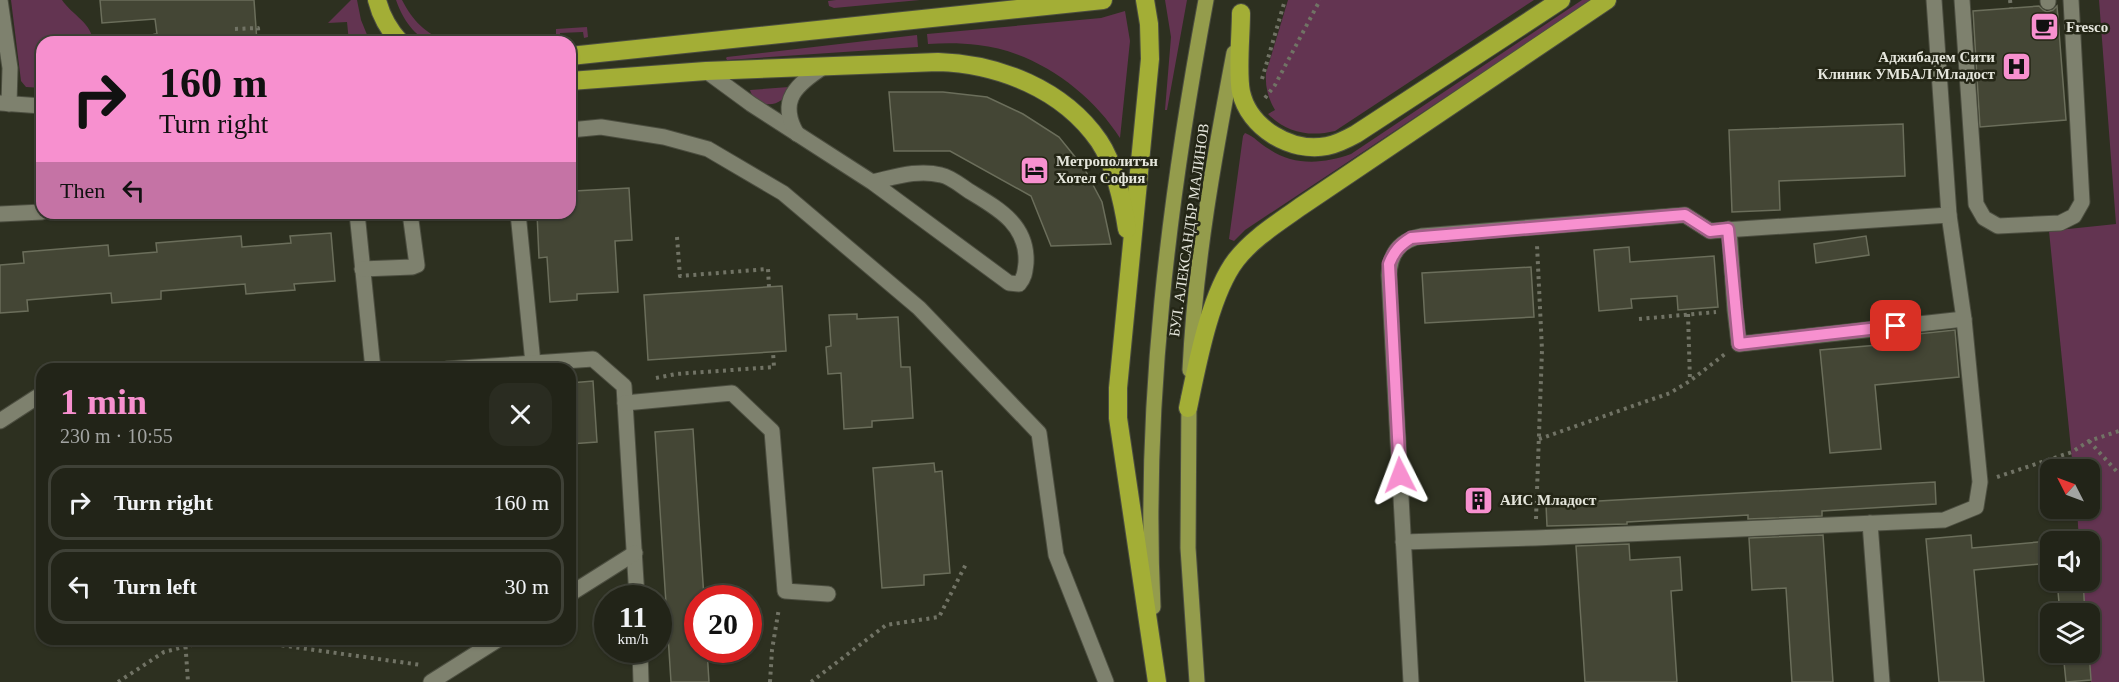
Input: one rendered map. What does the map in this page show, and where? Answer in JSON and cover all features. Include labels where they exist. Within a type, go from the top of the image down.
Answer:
[{"type":"highway","points":[[377,0],[388,27],[395,36]]},
{"type":"highway","points":[[576,55],[1103,0]]},
{"type":"highway","points":[[1145,0],[1150,39],[1146,112],[1130,255],[1118,388],[1118,418],[1157,682]]},
{"type":"highway","points":[[1243,7],[1241,90],[1245,105],[1253,118],[1280,140],[1311,148],[1327,146],[1356,134],[1561,0]]},
{"type":"highway","points":[[1188,408],[1196,371],[1221,286],[1238,258],[1251,244],[1300,207],[1607,0]]},
{"type":"highway","points":[[576,81],[706,71],[938,62],[968,63],[1018,78],[1040,89],[1074,114],[1100,142],[1109,160],[1124,210],[1130,255]]},
{"type":"main road","name":"БУЛ. АЛЕКСАНДЪР МАЛИНОВ","points":[[1157,682],[1151,562],[1152,443],[1159,330],[1167,248],[1206,0]]},
{"type":"main road","name":"БУЛ. АЛЕКСАНДЪР МАЛИНОВ","points":[[1197,682],[1188,548],[1188,408],[1192,327],[1200,254],[1243,7]]},
{"type":"street","points":[[0,0],[10,68],[4,103],[36,106]]},
{"type":"street","points":[[1403,542],[1944,520],[1976,507],[1980,482],[1964,319],[1949,214],[1934,0]]},
{"type":"street","points":[[1962,0],[1976,204],[1984,218],[1998,226],[2061,224],[2074,216],[2082,202],[2071,0]]},
{"type":"street","points":[[797,134],[789,121],[787,111],[791,98],[803,80],[826,66]]},
{"type":"street","points":[[706,71],[872,182],[1009,284],[1019,284],[1024,276],[1026,259],[1024,242],[1016,226],[1004,212],[944,175],[927,172],[872,182]]},
{"type":"street","points":[[576,130],[601,128],[664,136],[708,149],[783,193],[920,308],[1039,433],[1056,555],[1106,682]]},
{"type":"street","points":[[0,214],[36,212]]},
{"type":"street","points":[[1411,682],[1389,275],[1389,264],[1401,244],[1411,238],[1422,236],[1685,215],[1710,231],[1949,214]]},
{"type":"street","points":[[358,219],[371,363]]},
{"type":"street","points":[[362,269],[417,265],[411,219]]},
{"type":"street","points":[[519,219],[533,363],[593,359],[624,386],[636,585]]},
{"type":"street","points":[[1728,229],[1739,344],[1964,319]]},
{"type":"street","points":[[625,403],[732,393],[772,431],[785,591],[828,594]]},
{"type":"street","points":[[0,421],[36,398]]},
{"type":"street","points":[[1870,523],[1882,682]]},
{"type":"street","points":[[576,590],[635,553]]},
{"type":"street","points":[[431,682],[490,645]]},
{"type":"street","points":[[640,663],[641,682]]},
{"type":"path","points":[[1260,85],[1285,0]]},
{"type":"path","points":[[1265,99],[1275,85],[1320,0]]},
{"type":"path","points":[[2010,0],[2011,8]]},
{"type":"path","points":[[235,29],[258,28],[259,36]]},
{"type":"path","points":[[152,36],[157,35]]},
{"type":"path","points":[[1535,538],[1542,350],[1536,227]]},
{"type":"path","points":[[677,237],[680,276],[768,269],[769,287]]},
{"type":"path","points":[[1639,319],[1735,310]]},
{"type":"path","points":[[1688,315],[1690,381]]},
{"type":"path","points":[[1539,439],[1670,393],[1739,344]]},
{"type":"path","points":[[676,374],[774,367],[773,352]]},
{"type":"path","points":[[1980,482],[2072,452],[2090,441],[2119,430]]},
{"type":"path","points":[[2090,441],[2119,474]]},
{"type":"path","points":[[811,682],[886,625],[939,617],[966,564]]},
{"type":"path","points":[[770,682],[777,613]]},
{"type":"path","points":[[118,682],[164,652],[189,645]]},
{"type":"path","points":[[280,645],[452,669]]},
{"type":"path","points":[[185,646],[188,682]]},
{"type":"shaded area","points":[[11,0],[62,0],[85,24],[92,36],[36,36],[36,88],[26,87],[21,81]]},
{"type":"shaded area","points":[[351,0],[357,0],[368,36],[348,36],[347,22],[328,23]]},
{"type":"shaded area","points":[[396,0],[402,0],[415,20],[434,36],[420,36],[401,12]]},
{"type":"shaded area","points":[[920,0],[834,8],[829,6],[828,1]]},
{"type":"shaded area","points":[[1165,0],[1187,0],[1167,110],[1165,110],[1171,37]]},
{"type":"shaded area","points":[[1288,0],[1534,0],[1335,131],[1317,134],[1299,132],[1283,126],[1268,114],[1275,110],[1270,101],[1266,73]]},
{"type":"shaded area","points":[[1582,0],[1592,0],[1245,230],[1234,241],[1229,239],[1245,133],[1279,155],[1299,161],[1330,160],[1351,154]]},
{"type":"shaded area","points":[[2099,0],[2119,0],[2119,682],[2091,682],[2090,663],[2100,663],[2100,603],[2084,603],[2084,591],[2100,591],[2100,531],[2078,531],[2078,519],[2100,519],[2100,459],[2072,459],[2049,231],[2116,224]]},
{"type":"shaded area","points":[[1125,11],[1130,41],[1120,138],[1093,104],[1077,90],[1059,76],[1020,55],[978,45],[928,44],[927,34],[1101,18]]},
{"type":"shaded area","points":[[587,27],[588,37],[584,38],[583,32],[550,36],[556,35],[556,29]]},
{"type":"shaded area","points":[[917,35],[918,47],[727,60],[726,58],[727,57]]},
{"type":"shaded area","points":[[789,87],[782,100],[770,104],[758,101],[750,90]]},
{"type":"building","points":[[100,0],[254,0],[257,36],[157,36],[155,19],[102,23]]},
{"type":"building","name":"Аджибадем Сити Клиник УМБАЛ Младост","points":[[2039,6],[2047,12],[2057,6],[2066,120],[1980,127],[1973,11]]},
{"type":"building","name":"Метрополитън Хотел София","points":[[889,92],[943,92],[987,97],[1023,114],[1059,137],[1084,168],[1102,202],[1111,244],[1051,246],[1031,196],[950,151],[894,151]]},
{"type":"building","points":[[1903,124],[1905,176],[1779,181],[1780,210],[1732,212],[1729,130]]},
{"type":"building","points":[[629,188],[632,240],[615,241],[618,292],[577,294],[577,300],[550,302],[547,257],[539,258],[537,219],[576,219],[576,191]]},
{"type":"building","points":[[331,233],[335,281],[294,284],[295,290],[246,294],[245,284],[161,291],[161,299],[112,303],[111,293],[27,300],[28,311],[0,313],[0,265],[24,263],[23,252],[108,245],[109,256],[157,252],[156,243],[241,236],[242,247],[291,243],[290,236]]},
{"type":"building","points":[[1866,236],[1869,255],[1816,263],[1814,244]]},
{"type":"building","points":[[1629,247],[1630,262],[1714,256],[1718,307],[1678,310],[1677,296],[1631,299],[1632,308],[1599,311],[1594,250]]},
{"type":"building","points":[[1531,267],[1534,317],[1425,323],[1422,273]]},
{"type":"building","points":[[782,286],[786,351],[648,360],[644,295]]},
{"type":"building","points":[[857,314],[857,319],[898,317],[901,367],[910,367],[913,418],[872,421],[872,427],[844,429],[841,373],[828,374],[826,347],[831,346],[829,315]]},
{"type":"building","points":[[1955,330],[1959,377],[1875,385],[1881,449],[1830,453],[1820,350],[1890,344],[1889,337]]},
{"type":"building","points":[[593,381],[597,442],[576,444],[576,382]]},
{"type":"building","points":[[693,429],[703,585],[684,585],[684,663],[708,663],[709,682],[671,682],[672,585],[665,585],[655,432]]},
{"type":"building","points":[[934,463],[935,472],[942,471],[950,573],[924,575],[924,585],[882,588],[873,468]]},
{"type":"building","points":[[1935,482],[1936,504],[1822,511],[1822,516],[1748,519],[1748,515],[1627,522],[1627,524],[1547,526],[1546,504]]},
{"type":"building","points":[[1823,535],[1833,682],[1792,682],[1786,588],[1752,590],[1749,538]]},
{"type":"building","points":[[1971,535],[1972,548],[2040,542],[2040,564],[1974,570],[1984,682],[1939,682],[1926,539]]},
{"type":"building","points":[[1629,544],[1630,560],[1680,557],[1682,590],[1671,591],[1677,682],[1585,682],[1576,546]]},
{"type":"building","points":[[2058,591],[2084,591],[2084,603],[2059,603]]},
{"type":"building","points":[[2064,663],[2090,663],[2091,680],[2066,682]]},
{"type":"place","name":"Fresco","points":[[2045,27]]},
{"type":"place","name":"Аджибадем Сити Клиник УМБАЛ Младост","points":[[2016,66]]},
{"type":"place","name":"Метрополитън Хотел София","points":[[1035,170]]},
{"type":"place","name":"АИС Младост","points":[[1479,500]]},
{"type":"route","points":[[1400,475],[1389,264],[1401,244],[1411,238],[1685,215],[1710,231],[1728,229],[1739,344],[1896,326]]}]
